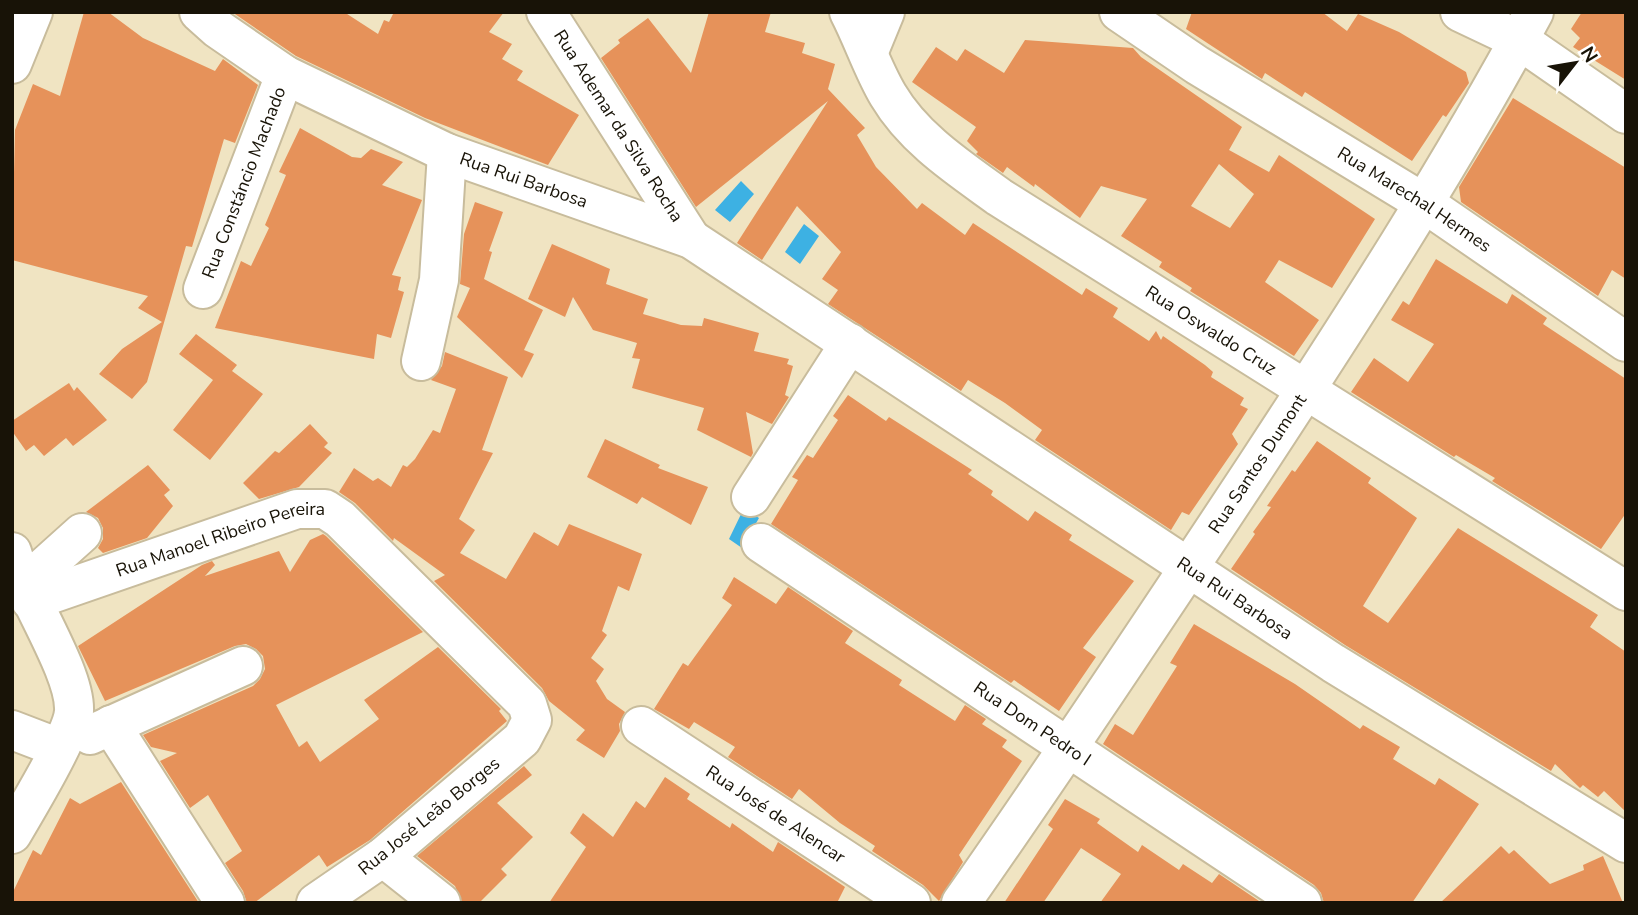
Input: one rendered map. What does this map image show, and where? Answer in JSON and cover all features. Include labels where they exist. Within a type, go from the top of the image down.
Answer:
[{"type":"street","points":[[12,64],[33,12]]},
{"type":"street","name":"Rua Rui Barbosa","points":[[199,12],[218,29],[285,75],[447,153],[632,221],[691,239],[1412,713],[1626,843]]},
{"type":"street","name":"Rua Ademar da Silva Rocha","points":[[546,12],[691,239]]},
{"type":"street","name":"Rua Oswaldo Cruz","points":[[849,12],[888,95],[912,126],[938,152],[999,197],[1106,262],[1305,392],[1626,591]]},
{"type":"street","points":[[869,51],[885,12]]},
{"type":"street","name":"Rua Marechal Hermes","points":[[1119,12],[1197,65],[1424,203],[1626,342]]},
{"type":"street","points":[[1171,12],[1197,65]]},
{"type":"street","points":[[1460,12],[1527,26],[1626,114]]},
{"type":"street","name":"Rua Santos Dumont","points":[[961,903],[1070,748],[1305,392],[1424,203],[1527,26]]},
{"type":"street","name":"Rua Constáncio Machado","points":[[202,289],[285,75]]},
{"type":"street","points":[[421,361],[439,280],[447,153]]},
{"type":"street","points":[[751,497],[850,343]]},
{"type":"street","name":"Rua Manoel Ribeiro Pereira","points":[[22,580],[297,509],[325,509],[341,519],[527,704],[532,720]]},
{"type":"street","points":[[12,834],[59,748],[75,712],[72,694],[22,580],[82,533]]},
{"type":"street","name":"Rua Dom Pedro I","points":[[761,543],[1302,903]]},
{"type":"street","points":[[12,730],[59,748],[243,666]]},
{"type":"street","name":"Rua José Leão Borges","points":[[316,903],[383,857],[522,739],[532,720]]},
{"type":"street","points":[[111,725],[225,903]]},
{"type":"street","name":"Rua José de Alencar","points":[[641,726],[911,903]]},
{"type":"street","points":[[383,857],[441,903]]},
{"type":"water","points":[[741,181],[754,194],[730,222],[715,210]]},
{"type":"water","points":[[804,224],[819,236],[800,264],[785,252]]},
{"type":"water","points":[[744,508],[759,518],[742,548],[729,539]]},
{"type":"building","points":[[84,12],[108,12],[143,38],[215,71],[223,59],[258,85],[235,143],[224,139],[192,247],[186,246],[147,382],[132,399],[99,374],[122,349],[162,322],[138,308],[148,296],[12,260],[15,130],[33,84],[60,96]]},
{"type":"building","points":[[232,12],[344,12],[378,34],[384,20],[389,22],[394,12],[504,12],[489,32],[512,44],[502,59],[523,71],[517,80],[579,115],[548,165],[425,118],[296,56]]},
{"type":"building","points":[[709,12],[771,12],[765,32],[805,43],[802,53],[835,64],[828,89],[865,128],[857,135],[876,167],[917,209],[922,203],[965,235],[973,223],[1082,295],[1086,288],[1118,308],[1113,317],[1149,341],[1156,331],[1161,340],[1163,336],[1205,365],[1213,372],[1211,377],[1244,398],[1240,405],[1248,409],[1232,434],[1238,444],[1189,515],[1182,512],[1171,530],[1035,440],[1042,430],[1005,403],[968,380],[961,391],[828,304],[838,290],[822,279],[841,252],[797,206],[762,260],[737,243],[828,101],[696,207],[601,58],[620,43],[618,40],[648,18],[691,73]]},
{"type":"building","points":[[1192,12],[1322,12],[1347,31],[1358,14],[1399,32],[1466,72],[1469,83],[1446,117],[1443,115],[1412,161],[1305,92],[1302,97],[1265,73],[1262,79],[1186,29]]},
{"type":"building","points":[[1582,12],[1626,12],[1626,80],[1573,47],[1580,38],[1571,29]]},
{"type":"building","points":[[1025,40],[1133,48],[1141,57],[1242,127],[1229,150],[1269,172],[1279,155],[1375,219],[1332,288],[1279,260],[1265,282],[1319,320],[1294,356],[1190,291],[1192,288],[1159,267],[1162,262],[1121,236],[1147,199],[1101,186],[1080,218],[1035,184],[1034,187],[1007,167],[1003,173],[976,154],[978,152],[967,141],[976,127],[912,82],[936,47],[957,61],[965,49],[1004,73]],"holes":[[[1219,164],[1254,194],[1230,228],[1191,206]]]},
{"type":"building","points":[[1513,98],[1626,168],[1626,279],[1612,270],[1598,296],[1461,202],[1459,187]]},
{"type":"building","points":[[300,128],[352,157],[361,158],[371,149],[403,162],[382,185],[422,200],[392,275],[401,277],[398,290],[404,292],[391,338],[377,334],[374,359],[215,328],[241,261],[251,266],[269,228],[265,225],[286,175],[279,172]]},
{"type":"building","points":[[475,202],[503,212],[489,251],[492,252],[484,279],[543,310],[524,350],[534,354],[522,378],[457,317],[470,288],[460,284],[464,234]]},
{"type":"building","points":[[552,244],[610,269],[606,284],[648,299],[643,314],[681,325],[702,326],[704,318],[759,333],[754,351],[789,359],[787,364],[793,366],[785,395],[789,397],[772,424],[746,412],[753,453],[751,457],[697,430],[704,408],[632,388],[640,359],[632,358],[637,343],[593,330],[573,297],[565,317],[528,299]]},
{"type":"building","points":[[1436,259],[1507,304],[1512,294],[1547,318],[1543,324],[1626,379],[1626,513],[1601,549],[1492,481],[1495,478],[1456,455],[1454,457],[1351,392],[1374,358],[1408,382],[1434,344],[1391,320],[1403,301],[1409,305]]},
{"type":"building","points":[[196,334],[237,365],[232,371],[263,394],[210,460],[173,430],[213,380],[179,354]]},
{"type":"building","points":[[445,352],[508,377],[482,450],[493,453],[459,519],[475,530],[460,553],[506,579],[534,532],[558,546],[569,524],[642,554],[629,591],[618,586],[602,631],[607,635],[591,658],[604,669],[596,681],[607,699],[625,712],[619,724],[620,731],[604,758],[576,740],[585,730],[549,701],[542,688],[434,581],[445,575],[394,538],[393,541],[355,503],[339,492],[354,468],[373,481],[378,478],[391,487],[403,465],[407,467],[415,459],[433,430],[440,433],[456,389],[431,380],[442,366]]},
{"type":"building","points":[[69,383],[74,391],[77,387],[107,420],[73,446],[66,438],[44,456],[34,445],[26,451],[12,431],[12,421]]},
{"type":"building","points":[[848,395],[886,421],[889,417],[972,470],[968,474],[993,491],[991,495],[1028,521],[1035,511],[1072,535],[1069,540],[1134,581],[1083,648],[1096,657],[1059,711],[1014,680],[1011,683],[771,524],[798,480],[792,477],[807,455],[813,458],[838,420],[833,416]]},
{"type":"building","points":[[310,424],[328,443],[324,447],[332,453],[299,487],[259,499],[243,483],[275,451],[279,453]]},
{"type":"building","points":[[605,439],[660,465],[658,468],[708,487],[691,525],[642,497],[637,504],[587,477]]},
{"type":"building","points":[[1317,441],[1371,478],[1368,483],[1417,518],[1363,606],[1388,623],[1458,528],[1598,615],[1590,627],[1626,652],[1626,812],[1604,791],[1598,797],[1583,785],[1580,788],[1555,764],[1551,771],[1345,645],[1231,569],[1271,507],[1267,506],[1292,470],[1295,472]]},
{"type":"building","points":[[148,465],[170,490],[164,495],[173,506],[147,538],[103,553],[98,548],[103,539],[103,528],[98,518],[86,512]]},
{"type":"building","points":[[323,534],[423,632],[276,705],[299,747],[307,741],[320,762],[379,719],[364,700],[438,647],[501,709],[499,711],[507,721],[370,840],[327,867],[319,855],[254,903],[247,903],[243,891],[225,863],[242,851],[208,795],[190,808],[160,761],[177,753],[151,747],[143,735],[253,686],[265,669],[263,656],[246,644],[235,646],[105,701],[78,646],[202,565],[212,561],[215,565],[205,576],[279,551],[290,572],[310,540]]},
{"type":"building","points":[[734,577],[776,604],[788,587],[853,631],[845,643],[902,680],[899,685],[955,721],[965,705],[986,719],[982,724],[1007,740],[1002,747],[1022,761],[959,855],[963,862],[939,901],[923,885],[872,851],[875,846],[840,823],[799,789],[792,799],[728,757],[735,747],[694,722],[689,729],[654,709],[683,663],[688,666],[732,605],[722,598]]},
{"type":"building","points":[[1194,624],[1295,684],[1360,729],[1363,725],[1400,747],[1393,759],[1435,785],[1439,778],[1479,804],[1412,903],[1324,903],[1321,893],[1314,885],[1103,744],[1115,724],[1133,735],[1177,666],[1170,663]]},
{"type":"building","points":[[524,766],[532,775],[497,803],[533,837],[501,869],[507,875],[479,903],[462,903],[455,886],[417,856]]},
{"type":"building","points":[[665,777],[690,794],[687,799],[730,828],[732,823],[773,852],[778,842],[845,887],[837,903],[549,903],[586,847],[570,833],[583,813],[613,837],[636,801],[645,808]]},
{"type":"building","points":[[121,782],[199,903],[12,903],[12,894],[33,850],[41,855],[70,798],[80,804]]},
{"type":"building","points":[[1065,799],[1100,819],[1097,823],[1138,852],[1142,845],[1179,870],[1183,864],[1212,883],[1219,874],[1262,903],[1100,903],[1121,874],[1081,848],[1043,903],[1004,903],[1053,829],[1048,825]]},
{"type":"building","points":[[1501,846],[1509,854],[1514,850],[1550,884],[1584,870],[1583,865],[1603,856],[1623,903],[1440,903]]}]
